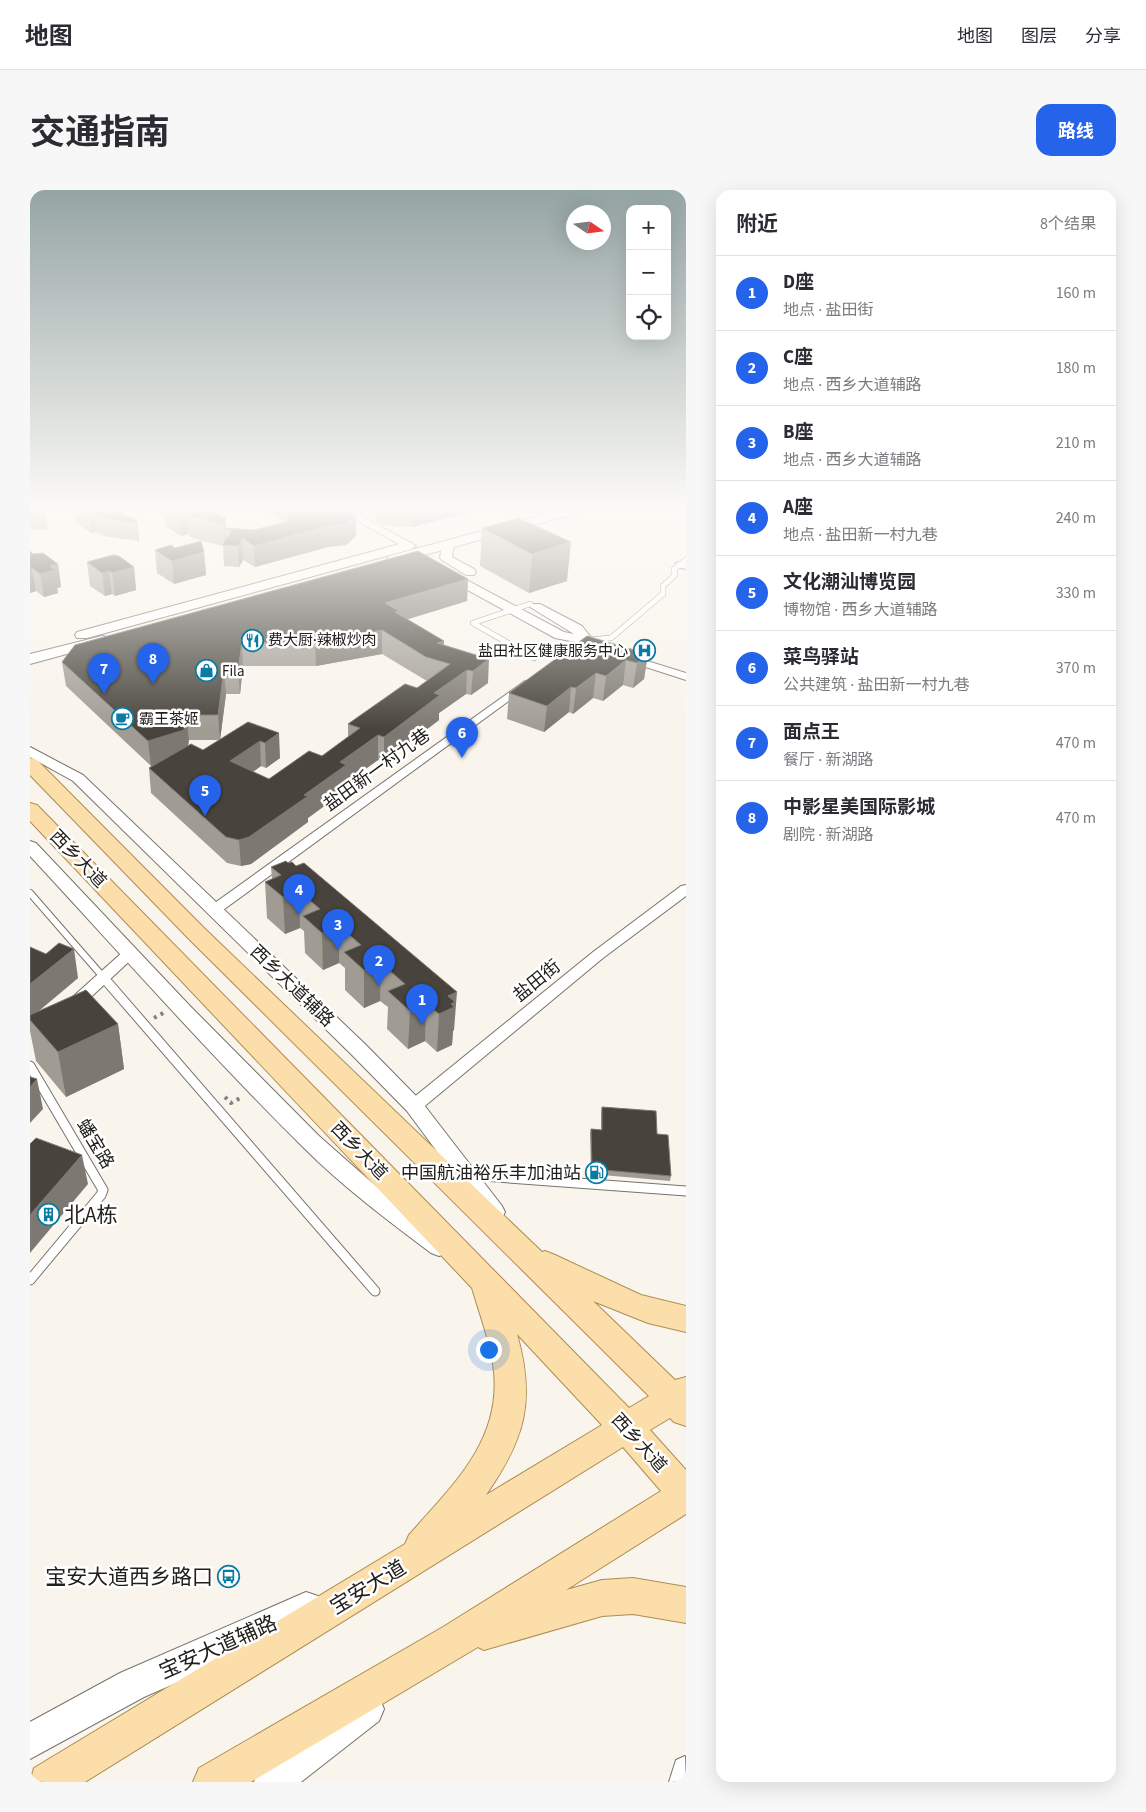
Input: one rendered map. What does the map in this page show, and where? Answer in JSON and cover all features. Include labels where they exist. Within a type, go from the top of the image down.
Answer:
[{"type":"main road","points":[[30,649],[280,581]]},
{"type":"main road","points":[[30,659],[315,581]]},
{"type":"main road","name":"西乡大道","points":[[30,764],[196,933],[458,1178],[523,1251],[681,1400]]},
{"type":"main road","name":"西乡大道","points":[[30,808],[486,1284],[627,1428],[686,1495]]},
{"type":"main road","points":[[523,1251],[618,1300],[654,1314],[686,1319]]},
{"type":"main road","points":[[410,1562],[473,1486],[493,1456],[505,1429],[510,1402],[510,1373],[486,1284]]},
{"type":"main road","name":"宝安大道","points":[[48,1782],[627,1428],[681,1400]]},
{"type":"main road","points":[[213,1782],[456,1640],[636,1524],[686,1495]]},
{"type":"main road","name":"宝安大道辅路","points":[[30,1741],[132,1685],[410,1562]]},
{"type":"main road","points":[[272,1782],[456,1640],[602,1598],[633,1596],[686,1605]]},
{"type":"street","points":[[460,581],[560,635],[586,640],[646,665],[686,677]]},
{"type":"street","points":[[487,581],[577,629],[586,640]]},
{"type":"street","points":[[572,651],[586,640]]},
{"type":"street","name":"盐田新一村九巷","points":[[214,910],[534,678]]},
{"type":"street","name":"西乡大道辅路","points":[[30,751],[78,778],[359,1050],[414,1106],[458,1178]]},
{"type":"street","points":[[32,852],[311,1142],[378,1201],[486,1284]]},
{"type":"street","name":"盐田街","points":[[414,1106],[598,955],[686,889]]},
{"type":"street","points":[[62,1015],[130,953]]},
{"type":"street","points":[[682,1782],[686,1770]]},
{"type":"lane","points":[[586,640],[611,638],[663,594],[663,586],[668,581]]},
{"type":"lane","points":[[530,604],[473,623],[534,658]]},
{"type":"lane","points":[[30,893],[375,1292]]},
{"type":"lane","name":"蟠宝路","points":[[30,1066],[103,1190],[101,1195],[30,1280]]},
{"type":"lane","points":[[458,1178],[486,1175],[686,1191]]},
{"type":"path","points":[[157,1022],[153,1017],[166,1012]]},
{"type":"path","points":[[226,1098],[231,1103],[242,1097]]},
{"type":"building","points":[[307,581],[460,581],[385,603],[399,611],[395,612],[444,641],[437,643],[489,659],[473,671],[467,670],[434,693],[440,695],[384,737],[378,735],[340,762],[346,765],[304,795],[308,796],[249,837],[239,840],[226,837],[149,768],[191,744],[203,750],[248,722],[279,733],[265,743],[260,741],[230,761],[269,779],[309,751],[322,756],[360,728],[348,724],[405,684],[417,688],[450,664],[426,657],[382,630],[315,642],[242,643],[238,670],[224,670],[218,715],[186,715],[184,730],[148,741],[62,662],[75,645]]},
{"type":"building","points":[[587,636],[648,654],[637,663],[626,660],[606,676],[596,673],[576,688],[571,687],[547,706],[509,693]]},
{"type":"building","points":[[286,861],[288,863],[292,862],[296,866],[304,863],[457,992],[448,996],[455,1002],[451,1004],[454,1007],[439,1014],[426,1003],[410,1011],[388,991],[405,984],[381,963],[364,970],[344,952],[361,945],[339,926],[322,933],[303,916],[320,909],[299,891],[283,897],[265,882],[281,875],[271,867]]},
{"type":"building","points":[[59,943],[74,949],[30,984],[30,947],[46,954]]},
{"type":"building","points":[[86,990],[118,1024],[58,1052],[30,1020],[30,1015]]},
{"type":"building","points":[[30,1077],[37,1079],[30,1087]]},
{"type":"building","points":[[602,1107],[656,1111],[657,1134],[668,1135],[671,1176],[592,1169],[591,1129],[602,1130]]},
{"type":"building","points":[[36,1138],[82,1155],[30,1215],[30,1144]]},
{"type":"place","name":"费大厨·辣椒炒肉","points":[[252,640]]},
{"type":"place","name":"盐田社区健康服务中心","points":[[644,651]]},
{"type":"place","name":"Fila","points":[[206,671]]},
{"type":"place","name":"中影星美国际影城","points":[[153,684]]},
{"type":"place","name":"面点王","points":[[104,694]]},
{"type":"place","name":"霸王茶姬","points":[[123,719]]},
{"type":"place","name":"菜鸟驿站","points":[[462,758]]},
{"type":"place","name":"文化潮汕博览园","points":[[205,816]]},
{"type":"place","name":"A座","points":[[299,915]]},
{"type":"place","name":"B座","points":[[338,950]]},
{"type":"place","name":"C座","points":[[379,986]]},
{"type":"place","name":"D座","points":[[422,1025]]},
{"type":"place","name":"中国航油裕乐丰加油站","points":[[597,1173]]},
{"type":"place","name":"北A栋","points":[[48,1215]]},
{"type":"place","name":"宝安大道西乡路口","points":[[229,1577]]}]
